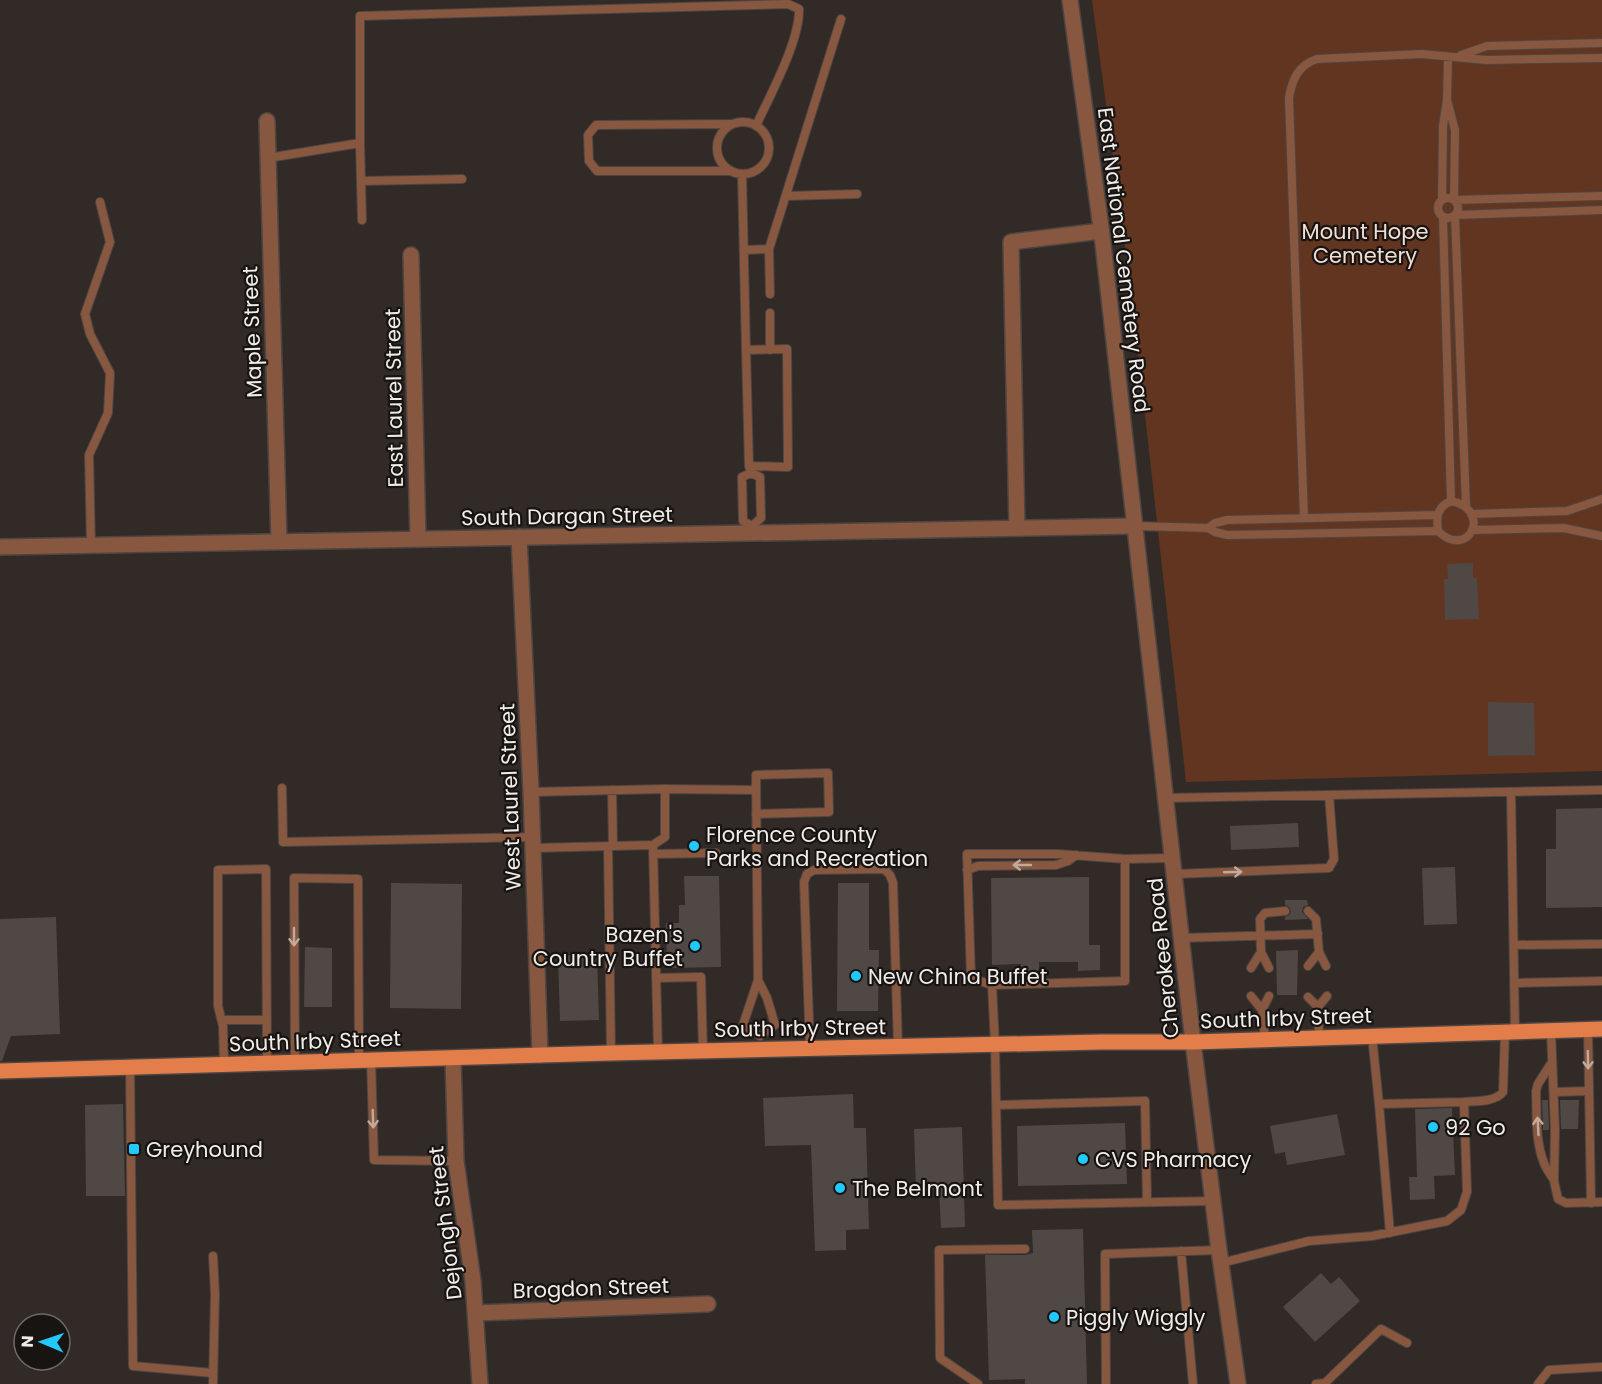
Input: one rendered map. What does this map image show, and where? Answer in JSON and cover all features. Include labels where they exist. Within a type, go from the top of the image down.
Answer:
[{"type":"main road","name":"South Irby Street","points":[[0,1071],[703,1051],[760,1043],[810,1049],[1595,1030]]},
{"type":"street","name":"East National Cemetery Road","points":[[1070,0],[1101,231],[1135,526]]},
{"type":"street","name":"Maple Street","points":[[267,120],[279,542]]},
{"type":"street","points":[[1017,528],[1011,242],[1101,231]]},
{"type":"street","name":"East Laurel Street","points":[[411,255],[418,539]]},
{"type":"street","name":"South Dargan Street","points":[[0,547],[752,530],[1135,526]]},
{"type":"street","name":"Cherokee Road","points":[[1135,526],[1193,1041],[1238,1384]]},
{"type":"street","name":"West Laurel Street","points":[[519,537],[540,1055]]},
{"type":"street","name":"Dejongh Street","points":[[453,1058],[456,1161],[476,1314],[480,1384]]},
{"type":"street","name":"Brogdon Street","points":[[476,1314],[708,1304]]},
{"type":"lane","points":[[362,220],[360,16],[788,4],[799,9],[800,22],[784,65],[756,126]]},
{"type":"lane","points":[[770,294],[769,249],[841,19]]},
{"type":"lane","points":[[1452,57],[1488,46],[1602,43]]},
{"type":"lane","points":[[1304,518],[1289,98],[1297,72],[1304,65],[1317,59],[1422,54],[1486,60],[1602,58]]},
{"type":"lane","points":[[1451,501],[1443,217],[1439,212],[1439,206],[1442,200],[1443,126],[1452,57]]},
{"type":"lane","points":[[1135,526],[1208,528],[1227,535],[1438,531],[1454,541],[1466,538],[1472,531],[1474,518],[1466,506],[1455,215],[1458,207],[1454,200],[1455,130],[1447,100]]},
{"type":"lane","points":[[748,122],[762,131],[767,138],[768,155],[764,163],[750,173],[597,171],[589,161],[588,135],[596,126],[732,124],[748,122]]},
{"type":"lane","points":[[730,171],[719,159],[717,143],[720,135],[732,124]]},
{"type":"lane","points":[[268,158],[360,143]]},
{"type":"lane","points":[[742,174],[750,470]]},
{"type":"lane","points":[[362,181],[462,179]]},
{"type":"lane","points":[[786,196],[857,194]]},
{"type":"lane","points":[[1442,200],[1602,196]]},
{"type":"lane","points":[[91,545],[88,455],[108,413],[110,373],[90,334],[85,314],[111,242],[100,202]]},
{"type":"lane","points":[[1443,217],[1602,210]]},
{"type":"lane","points":[[744,250],[769,249]]},
{"type":"lane","points":[[770,313],[771,350]]},
{"type":"lane","points":[[746,350],[787,349],[788,467],[750,470],[742,477],[743,521],[752,530],[761,518],[760,477],[750,470]]},
{"type":"lane","points":[[1471,514],[1567,511],[1602,499]]},
{"type":"lane","points":[[1451,501],[1466,506]]},
{"type":"lane","points":[[1438,531],[1437,515],[1440,508],[1451,501]]},
{"type":"lane","points":[[1208,528],[1215,523],[1227,520],[1437,515]]},
{"type":"lane","points":[[1472,531],[1564,528],[1602,536]]},
{"type":"lane","points":[[756,814],[829,812],[828,774],[756,775],[756,814],[758,980],[743,1025],[760,1043],[775,1025],[767,998],[758,980]]},
{"type":"lane","points":[[282,789],[283,842],[532,842],[611,846],[653,845],[665,837],[664,789]]},
{"type":"lane","points":[[531,792],[756,789]]},
{"type":"lane","points":[[611,1053],[612,790]]},
{"type":"lane","points":[[1165,798],[1602,790]]},
{"type":"lane","points":[[1379,1104],[1492,1099],[1499,1097],[1503,1092],[1514,982],[1511,792]]},
{"type":"lane","points":[[1125,859],[1125,981],[992,985],[971,978],[967,854],[1077,855],[1125,859],[1174,866],[1329,868],[1335,859],[1329,795]]},
{"type":"lane","points":[[653,845],[658,1052]]},
{"type":"lane","points":[[653,854],[716,853]]},
{"type":"lane","points":[[967,870],[978,866],[1056,865],[1077,855]]},
{"type":"lane","points":[[225,1064],[222,1020],[218,1006],[218,870],[266,869],[267,1063]]},
{"type":"lane","points":[[810,1049],[804,882],[807,874],[814,870],[884,869],[890,876],[893,883],[898,1047]]},
{"type":"lane","points":[[295,1062],[294,878],[358,879],[365,1060],[374,1160],[456,1161]]},
{"type":"lane","points":[[1269,968],[1261,952],[1260,919],[1265,913],[1285,911]]},
{"type":"lane","points":[[1308,911],[1316,919],[1319,952],[1326,966]]},
{"type":"lane","points":[[1182,938],[1318,934]]},
{"type":"lane","points":[[1514,945],[1602,944]]},
{"type":"lane","points":[[1251,968],[1261,952]]},
{"type":"lane","points":[[1308,966],[1319,952]]},
{"type":"lane","points":[[656,978],[701,977],[703,1051]]},
{"type":"lane","points":[[1514,982],[1602,981]]},
{"type":"lane","points":[[992,985],[998,1205],[1213,1201]]},
{"type":"lane","points":[[1251,996],[1262,1010],[1265,1039]]},
{"type":"lane","points":[[1262,1010],[1269,996]]},
{"type":"lane","points":[[1319,1038],[1318,1007],[1327,996]]},
{"type":"lane","points":[[1308,997],[1318,1007]]},
{"type":"lane","points":[[222,1020],[266,1020]]},
{"type":"lane","points":[[1591,1203],[1589,1091],[1595,1030]]},
{"type":"lane","points":[[1551,1031],[1554,1181],[1558,1199],[1566,1203],[1602,1202]]},
{"type":"lane","points":[[1371,1036],[1390,1233]]},
{"type":"lane","points":[[1552,1061],[1536,1091],[1541,1156],[1554,1181]]},
{"type":"lane","points":[[130,1067],[133,1366],[213,1373]]},
{"type":"lane","points":[[1554,1092],[1589,1091]]},
{"type":"lane","points":[[996,1105],[1144,1101],[1148,1202]]},
{"type":"lane","points":[[1106,1384],[1105,1254],[1181,1251],[1220,1256],[1309,1241],[1390,1233],[1447,1221],[1461,1210],[1467,1192],[1464,1101]]},
{"type":"lane","points":[[978,1384],[940,1358],[939,1250],[1025,1250]]},
{"type":"lane","points":[[1181,1251],[1193,1384]]},
{"type":"lane","points":[[213,1256],[215,1294],[213,1384]]},
{"type":"lane","points":[[1316,1384],[1325,1384],[1381,1329],[1407,1343]]},
{"type":"lane","points":[[1538,1384],[1549,1370],[1602,1367]]},
{"type":"green space","name":"Mount Hope Cemetery","points":[[1092,0],[1602,0],[1602,771],[1186,782],[1132,298]]},
{"type":"building","points":[[1473,563],[1473,578],[1477,578],[1479,619],[1445,620],[1444,579],[1448,579],[1447,564]]},
{"type":"building","points":[[1488,702],[1534,703],[1535,755],[1488,756]]},
{"type":"building","points":[[1602,808],[1602,907],[1546,908],[1546,849],[1556,849],[1556,809]]},
{"type":"building","points":[[1298,823],[1299,847],[1231,850],[1230,826]]},
{"type":"building","points":[[1455,867],[1457,924],[1424,925],[1422,868]]},
{"type":"building","points":[[684,876],[719,876],[721,967],[667,968],[666,923],[679,923],[679,905],[685,905]]},
{"type":"building","points":[[1089,877],[1089,945],[1100,945],[1100,970],[1078,971],[1078,962],[1039,962],[1039,973],[1021,973],[1021,964],[992,965],[991,878]]},
{"type":"building","points":[[391,883],[462,884],[461,1009],[390,1008]]},
{"type":"building","points":[[838,883],[869,883],[869,950],[879,950],[878,1011],[837,1011]]},
{"type":"building","points":[[1285,900],[1307,900],[1308,905],[1303,907],[1302,912],[1308,919],[1285,920],[1291,911],[1285,905]]},
{"type":"building","points":[[56,917],[60,1034],[11,1036],[2,1061],[0,1061],[0,919]]},
{"type":"building","points":[[305,947],[332,948],[332,1007],[304,1007]]},
{"type":"building","points":[[1298,950],[1297,995],[1277,995],[1276,951]]},
{"type":"building","points":[[597,954],[599,1020],[560,1021],[558,956]]},
{"type":"building","name":"The Belmont","points":[[853,1094],[854,1128],[866,1128],[869,1229],[846,1230],[846,1250],[815,1251],[811,1145],[765,1146],[763,1098]]},
{"type":"building","points":[[1542,1100],[1548,1100],[1549,1130],[1543,1130]]},
{"type":"building","points":[[1560,1100],[1579,1100],[1578,1129],[1561,1129]]},
{"type":"building","points":[[123,1104],[125,1196],[86,1196],[85,1105]]},
{"type":"building","points":[[1452,1108],[1455,1175],[1434,1176],[1435,1199],[1410,1200],[1409,1177],[1417,1177],[1415,1109]]},
{"type":"building","points":[[1337,1114],[1345,1155],[1287,1165],[1285,1152],[1275,1154],[1270,1126]]},
{"type":"building","points":[[1125,1123],[1127,1184],[1018,1186],[1017,1126]]},
{"type":"building","points":[[962,1127],[965,1227],[941,1228],[939,1189],[916,1190],[914,1129]]},
{"type":"building","points":[[1083,1229],[1087,1384],[1025,1384],[1025,1379],[989,1380],[985,1255],[1033,1253],[1032,1230]]},
{"type":"building","points":[[1321,1273],[1331,1284],[1339,1277],[1360,1301],[1315,1342],[1283,1307]]},
{"type":"place","name":"Florence County Parks and Recreation","points":[[694,846]]},
{"type":"place","name":"Bazen's Country Buffet","points":[[695,946]]},
{"type":"place","name":"New China Buffet","points":[[856,976]]},
{"type":"place","name":"92 Go","points":[[1433,1127]]},
{"type":"place","name":"Greyhound","points":[[134,1149]]},
{"type":"place","name":"CVS Pharmacy","points":[[1083,1159]]},
{"type":"place","name":"The Belmont","points":[[840,1188]]},
{"type":"place","name":"Piggly Wiggly","points":[[1054,1317]]}]
